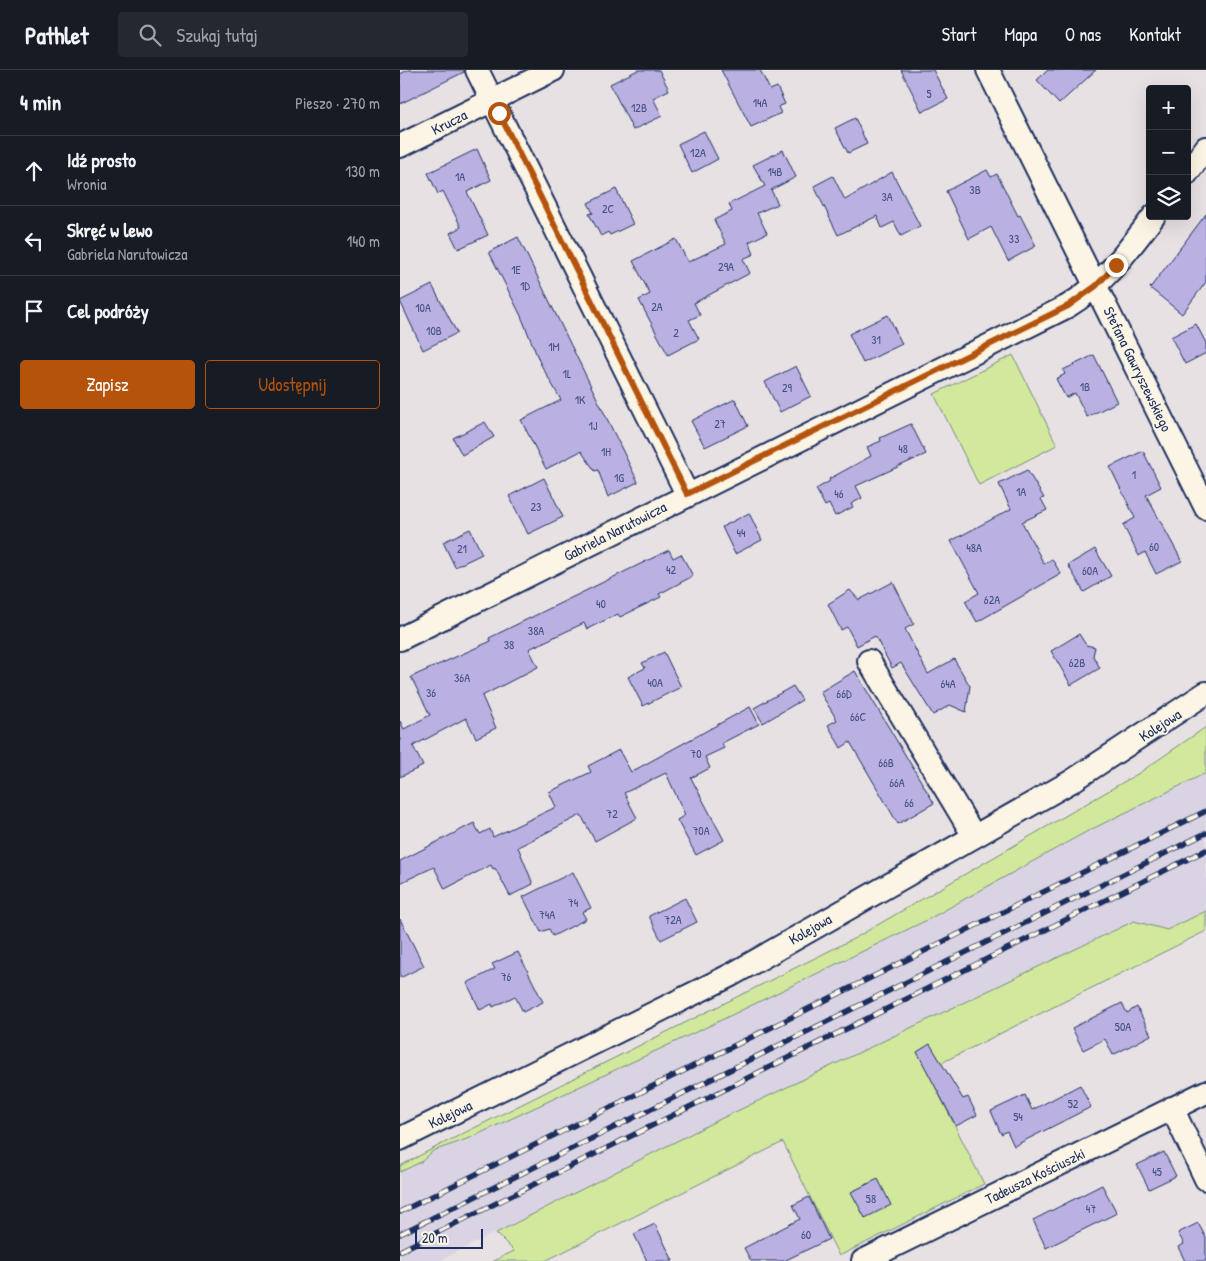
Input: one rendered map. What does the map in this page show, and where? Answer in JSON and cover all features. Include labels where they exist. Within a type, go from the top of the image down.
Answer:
[{"type":"street","points":[[477,70],[687,494]]},
{"type":"street","name":"Krucza","points":[[400,146],[553,70]]},
{"type":"street","name":"Stefana Gawryszewskiego","points":[[988,70],[1206,508]]},
{"type":"street","points":[[1191,168],[1206,148]]},
{"type":"street","name":"Gabriela Narutowicza","points":[[400,639],[687,494],[1068,306],[1096,286],[1116,265],[1151,220]]},
{"type":"street","points":[[869,661],[974,836]]},
{"type":"street","name":"Kolejowa","points":[[400,1139],[731,974],[1072,781],[1206,694]]},
{"type":"street","name":"Tadeusza Kościuszki","points":[[867,1260],[1206,1092]]},
{"type":"street","points":[[1172,1108],[1206,1179]]},
{"type":"shaded area","points":[[1206,773],[1206,911],[1167,930],[1134,921],[712,1123],[439,1261],[400,1261],[400,1172],[421,1162],[433,1151],[470,1138],[711,1025],[927,920],[1086,832]]},
{"type":"green space","points":[[1013,355],[1057,445],[979,485],[934,394]]},
{"type":"green space","points":[[1206,727],[1206,773],[1086,832],[927,920],[711,1025],[470,1138],[433,1151],[421,1162],[400,1172],[400,1166],[438,1146],[855,938],[1139,773]]},
{"type":"green space","points":[[1206,911],[1206,931],[927,1070],[984,1184],[839,1256],[783,1142],[545,1261],[493,1261],[514,1251],[496,1233],[712,1123],[1134,921],[1167,930]]},
{"type":"building","points":[[408,70],[464,70],[464,72],[400,104],[400,74]]},
{"type":"building","points":[[638,70],[659,70],[669,90],[653,98],[662,116],[633,130],[610,84]]},
{"type":"building","points":[[721,70],[760,70],[770,90],[777,87],[785,104],[778,107],[781,113],[751,127]]},
{"type":"building","points":[[901,70],[933,70],[948,99],[922,112]]},
{"type":"building","points":[[1048,70],[1096,70],[1059,104],[1037,80]]},
{"type":"building","points":[[855,118],[867,144],[848,153],[835,128]]},
{"type":"building","points":[[704,131],[718,159],[692,173],[678,144]]},
{"type":"building","points":[[477,149],[491,180],[467,192],[488,235],[458,249],[450,233],[461,227],[443,191],[438,194],[428,173]]},
{"type":"building","points":[[783,150],[796,177],[771,190],[778,204],[757,213],[767,233],[749,242],[754,254],[743,259],[750,273],[694,303],[700,315],[689,320],[699,339],[668,355],[639,300],[650,294],[633,261],[676,239],[688,262],[726,244],[714,220],[732,211],[729,204],[765,186],[753,165]]},
{"type":"building","points":[[987,170],[991,177],[997,174],[1018,216],[1020,215],[1036,246],[1008,261],[991,227],[969,239],[946,191]]},
{"type":"building","points":[[892,172],[920,226],[901,236],[894,222],[882,228],[877,216],[838,235],[814,186],[833,176],[845,200]]},
{"type":"building","points":[[616,189],[633,224],[610,235],[608,232],[601,236],[589,214],[593,213],[588,203]]},
{"type":"building","points":[[1206,214],[1206,282],[1182,314],[1150,288]]},
{"type":"building","points":[[518,237],[638,482],[608,497],[598,470],[595,471],[581,451],[546,469],[521,420],[561,400],[540,363],[521,316],[489,252]]},
{"type":"building","points":[[432,285],[457,333],[423,350],[400,301]]},
{"type":"building","points":[[888,315],[902,344],[863,363],[849,334]]},
{"type":"building","points":[[1196,324],[1206,343],[1206,353],[1185,364],[1171,337]]},
{"type":"building","points":[[1094,355],[1117,402],[1087,417],[1075,393],[1066,398],[1056,379],[1065,374],[1063,370]]},
{"type":"building","points":[[796,366],[811,396],[780,412],[765,382]]},
{"type":"building","points":[[735,399],[748,426],[705,447],[691,421]]},
{"type":"building","points":[[485,422],[494,437],[462,455],[453,438]]},
{"type":"building","points":[[911,424],[926,454],[856,486],[862,498],[851,504],[853,507],[835,516],[829,504],[825,506],[816,489],[830,481],[829,479],[871,456],[867,447],[881,441],[880,438]]},
{"type":"building","points":[[1143,451],[1161,487],[1146,495],[1182,561],[1156,574],[1145,552],[1139,556],[1123,525],[1135,518],[1110,467]]},
{"type":"building","points":[[1027,470],[1044,498],[1041,499],[1047,510],[1022,522],[1044,564],[1052,559],[1061,574],[977,622],[965,601],[979,593],[951,541],[1011,509],[999,484]]},
{"type":"building","points":[[544,478],[563,517],[528,534],[509,496]]},
{"type":"building","points":[[749,513],[762,540],[735,554],[722,527]]},
{"type":"building","points":[[470,529],[482,554],[455,567],[443,542]]},
{"type":"building","points":[[1095,549],[1111,576],[1084,592],[1068,565]]},
{"type":"building","points":[[669,550],[673,558],[681,554],[693,576],[659,594],[661,597],[620,617],[618,614],[587,629],[584,623],[529,649],[538,667],[482,696],[496,728],[476,738],[466,718],[413,746],[423,766],[400,777],[400,721],[404,729],[430,715],[411,677],[491,641],[489,638]]},
{"type":"building","points":[[893,582],[914,624],[905,629],[928,674],[954,659],[970,686],[966,712],[950,705],[933,715],[901,663],[892,668],[875,636],[857,646],[847,627],[841,630],[828,604],[850,590],[859,600]]},
{"type":"building","points":[[1079,634],[1086,645],[1095,647],[1093,656],[1100,668],[1071,685],[1051,651]]},
{"type":"building","points":[[664,652],[681,687],[643,706],[628,677],[645,668],[642,663]]},
{"type":"building","points":[[855,671],[934,803],[898,824],[850,742],[841,748],[828,725],[837,720],[820,692]]},
{"type":"building","points":[[793,686],[802,700],[763,723],[754,708]]},
{"type":"building","points":[[750,707],[759,724],[722,743],[724,748],[705,757],[710,768],[691,778],[724,840],[696,855],[677,820],[685,815],[666,773],[624,793],[637,818],[595,841],[581,815],[518,847],[533,884],[510,896],[495,868],[493,869],[491,865],[445,889],[434,867],[400,883],[400,861],[474,823],[480,834],[490,829],[493,837],[556,807],[549,792],[591,772],[588,766],[619,750],[631,772]]},
{"type":"building","points":[[573,872],[591,908],[582,912],[586,919],[553,936],[549,929],[541,932],[523,897]]},
{"type":"building","points":[[685,898],[697,922],[661,940],[649,916]]},
{"type":"building","points":[[400,919],[424,966],[400,978]]},
{"type":"building","points":[[518,952],[543,1002],[523,1012],[515,996],[493,1007],[492,1004],[480,1010],[467,983],[495,969],[492,964]]},
{"type":"building","points":[[1122,1003],[1127,1013],[1137,1007],[1151,1035],[1113,1055],[1105,1039],[1083,1050],[1072,1028]]},
{"type":"building","points":[[930,1044],[963,1099],[968,1097],[977,1115],[956,1126],[917,1052]]},
{"type":"building","points":[[1080,1085],[1091,1107],[1014,1146],[1007,1131],[1001,1134],[991,1111],[1025,1095],[1032,1110]]},
{"type":"building","points":[[1164,1152],[1176,1176],[1149,1189],[1137,1165]]},
{"type":"building","points":[[878,1179],[891,1205],[865,1218],[851,1192]]},
{"type":"building","points":[[1102,1185],[1117,1213],[1046,1248],[1033,1220]]},
{"type":"building","points":[[809,1197],[829,1239],[784,1261],[751,1261],[744,1248],[800,1219],[793,1205]]},
{"type":"building","points":[[1198,1223],[1206,1238],[1206,1261],[1185,1261],[1178,1247],[1184,1244],[1178,1233]]},
{"type":"building","points":[[655,1224],[673,1261],[647,1261],[634,1234]]},
{"type":"railway","points":[[400,1212],[1206,811]]},
{"type":"railway","points":[[400,1234],[1206,833]]},
{"type":"railway","points":[[400,1251],[1206,850]]},
{"type":"route","points":[[499,113],[687,494],[1068,306],[1096,286],[1116,265]]}]
